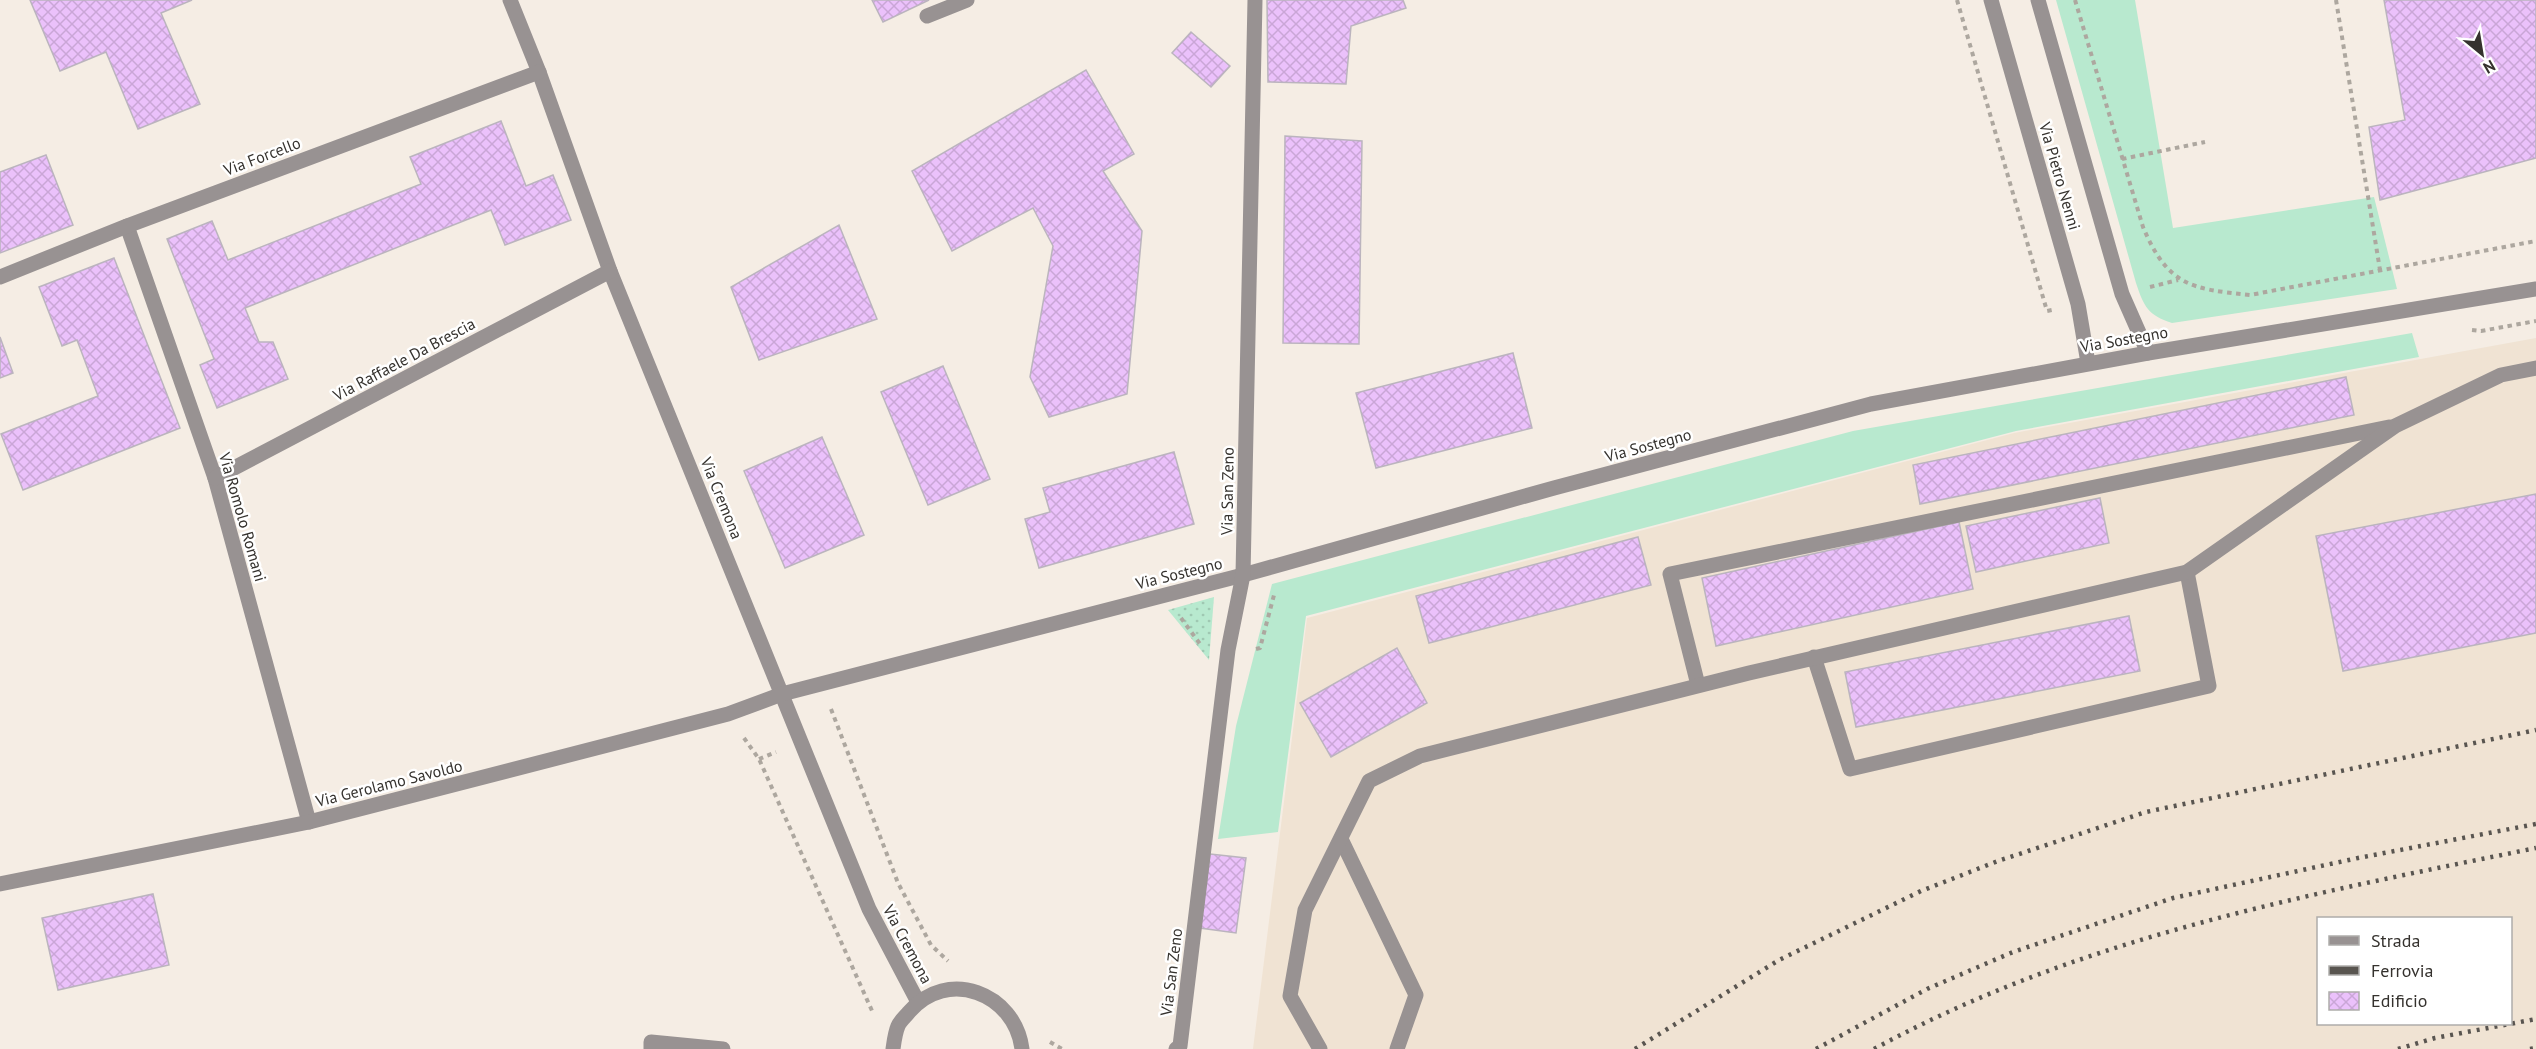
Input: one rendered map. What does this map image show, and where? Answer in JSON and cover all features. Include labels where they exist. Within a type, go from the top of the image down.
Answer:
[{"type":"street","name":"Via Cremona","points":[[510,0],[539,72],[610,271],[869,909],[918,1002]]},
{"type":"street","points":[[927,16],[967,0]]},
{"type":"street","name":"Via San Zeno","points":[[1176,1049],[1180,1046],[1182,1034],[1228,650],[1243,575],[1255,0]]},
{"type":"street","name":"Via Pietro Nenni","points":[[1991,0],[2078,304],[2088,363]]},
{"type":"street","name":"Via Pietro Nenni","points":[[2038,0],[2122,294],[2148,353]]},
{"type":"street","name":"Via Forcello","points":[[0,277],[128,226],[539,72]]},
{"type":"street","name":"Via Romolo Romani","points":[[128,226],[215,478],[309,822]]},
{"type":"street","name":"Via Raffaele Da Brescia","points":[[215,478],[610,271]]},
{"type":"street","name":"Via Sostegno","points":[[782,694],[1243,575],[1554,488],[1871,404],[2088,363],[2536,289]]},
{"type":"street","points":[[1320,1049],[1290,996],[1305,910],[1369,781],[1420,756],[1814,657],[2187,572],[2395,426],[2501,375],[2536,369]]},
{"type":"street","points":[[1698,685],[1670,573],[2395,426]]},
{"type":"street","points":[[1814,657],[1850,770],[2209,686],[2187,572]]},
{"type":"street","name":"Via Gerolamo Savoldo","points":[[0,884],[309,822],[728,714],[782,694]]},
{"type":"street","points":[[1341,839],[1416,995],[1397,1049]]},
{"type":"street","name":"Via Cremona","points":[[893,1049],[898,1026],[918,1002],[937,992],[958,989],[978,992],[997,1002],[1011,1017],[1020,1036],[1022,1049]]},
{"type":"street","points":[[651,1049],[651,1042],[723,1049]]},
{"type":"path","points":[[1957,0],[2048,311]]},
{"type":"path","points":[[2075,0],[2143,227],[2154,253],[2178,280],[2211,291],[2250,295],[2536,241]]},
{"type":"path","points":[[2336,0],[2380,270]]},
{"type":"path","points":[[2122,159],[2205,142]]},
{"type":"path","points":[[2470,329],[2481,331],[2536,321]]},
{"type":"path","points":[[1178,615],[1206,652],[1260,648],[1276,587]]},
{"type":"path","points":[[829,705],[898,883],[931,945],[950,963]]},
{"type":"path","points":[[728,714],[759,759],[876,1020]]},
{"type":"path","points":[[1046,1040],[1062,1049]]},
{"type":"shaded area","points":[[2536,338],[2536,1049],[1253,1049],[1307,618],[2014,433]]},
{"type":"green space","points":[[2056,0],[2135,0],[2173,228],[2374,197],[2397,289],[2172,323],[2152,313],[2145,304],[2136,283]]},
{"type":"green space","points":[[2412,333],[2419,357],[2016,431],[1306,616],[1278,832],[1218,839],[1236,726],[1272,584],[1853,431]]},
{"type":"green space","points":[[1214,597],[1209,660],[1168,610]]},
{"type":"building","points":[[30,0],[192,0],[161,13],[200,104],[138,129],[106,52],[60,71]]},
{"type":"building","points":[[872,0],[929,0],[883,22]]},
{"type":"building","points":[[1267,0],[1403,0],[1406,8],[1351,26],[1346,84],[1268,82]]},
{"type":"building","points":[[2384,0],[2536,0],[2536,158],[2380,200],[2369,127],[2405,120]]},
{"type":"building","points":[[1191,32],[1230,66],[1211,87],[1172,53]]},
{"type":"building","points":[[1086,70],[1134,154],[1103,171],[1142,231],[1127,394],[1049,417],[1030,377],[1053,246],[1033,208],[952,251],[912,171]]},
{"type":"building","points":[[501,121],[526,186],[553,175],[571,220],[505,245],[491,210],[245,308],[259,342],[273,342],[288,379],[217,408],[200,365],[214,359],[167,239],[212,221],[228,260],[421,184],[410,157]]},
{"type":"building","points":[[1285,136],[1362,141],[1359,344],[1283,343]]},
{"type":"building","points":[[46,155],[73,225],[0,253],[0,172]]},
{"type":"building","points":[[839,225],[877,319],[759,360],[731,287]]},
{"type":"building","points":[[114,258],[180,428],[23,490],[1,434],[98,396],[77,340],[62,346],[39,287]]},
{"type":"building","points":[[0,337],[13,373],[0,378]]},
{"type":"building","points":[[1513,353],[1532,428],[1376,468],[1356,393]]},
{"type":"building","points":[[943,366],[990,479],[928,505],[881,392]]},
{"type":"building","points":[[2346,377],[2354,415],[1920,504],[1913,465]]},
{"type":"building","points":[[822,437],[864,535],[785,568],[744,471]]},
{"type":"building","points":[[1174,452],[1194,524],[1039,568],[1025,519],[1050,512],[1043,488]]},
{"type":"building","points":[[2536,494],[2536,633],[2343,671],[2316,536]]},
{"type":"building","points":[[2100,498],[2109,543],[1976,572],[1966,526]]},
{"type":"building","points":[[1959,522],[1973,589],[1716,646],[1702,578]]},
{"type":"building","points":[[1638,537],[1651,585],[1429,643],[1416,596]]},
{"type":"building","points":[[2129,616],[2140,671],[1856,727],[1845,672]]},
{"type":"building","points":[[1397,648],[1427,703],[1331,757],[1300,703]]},
{"type":"building","points":[[1210,854],[1246,858],[1236,933],[1200,928]]},
{"type":"building","points":[[153,894],[169,965],[58,990],[42,918]]},
{"type":"railway","points":[[1635,1049],[1779,960],[1921,891],[1998,861],[2146,812],[2536,730]]},
{"type":"railway","points":[[1816,1049],[1927,989],[2013,952],[2173,898],[2358,858],[2536,824]]},
{"type":"railway","points":[[1874,1049],[1952,1010],[2032,977],[2114,948],[2281,902],[2536,848]]},
{"type":"railway","points":[[2512,1024],[2536,1019]]},
{"type":"railway","points":[[2398,1049],[2435,1038],[2504,1025]]},
{"type":"railway","points":[[2530,1049],[2536,1048]]}]
